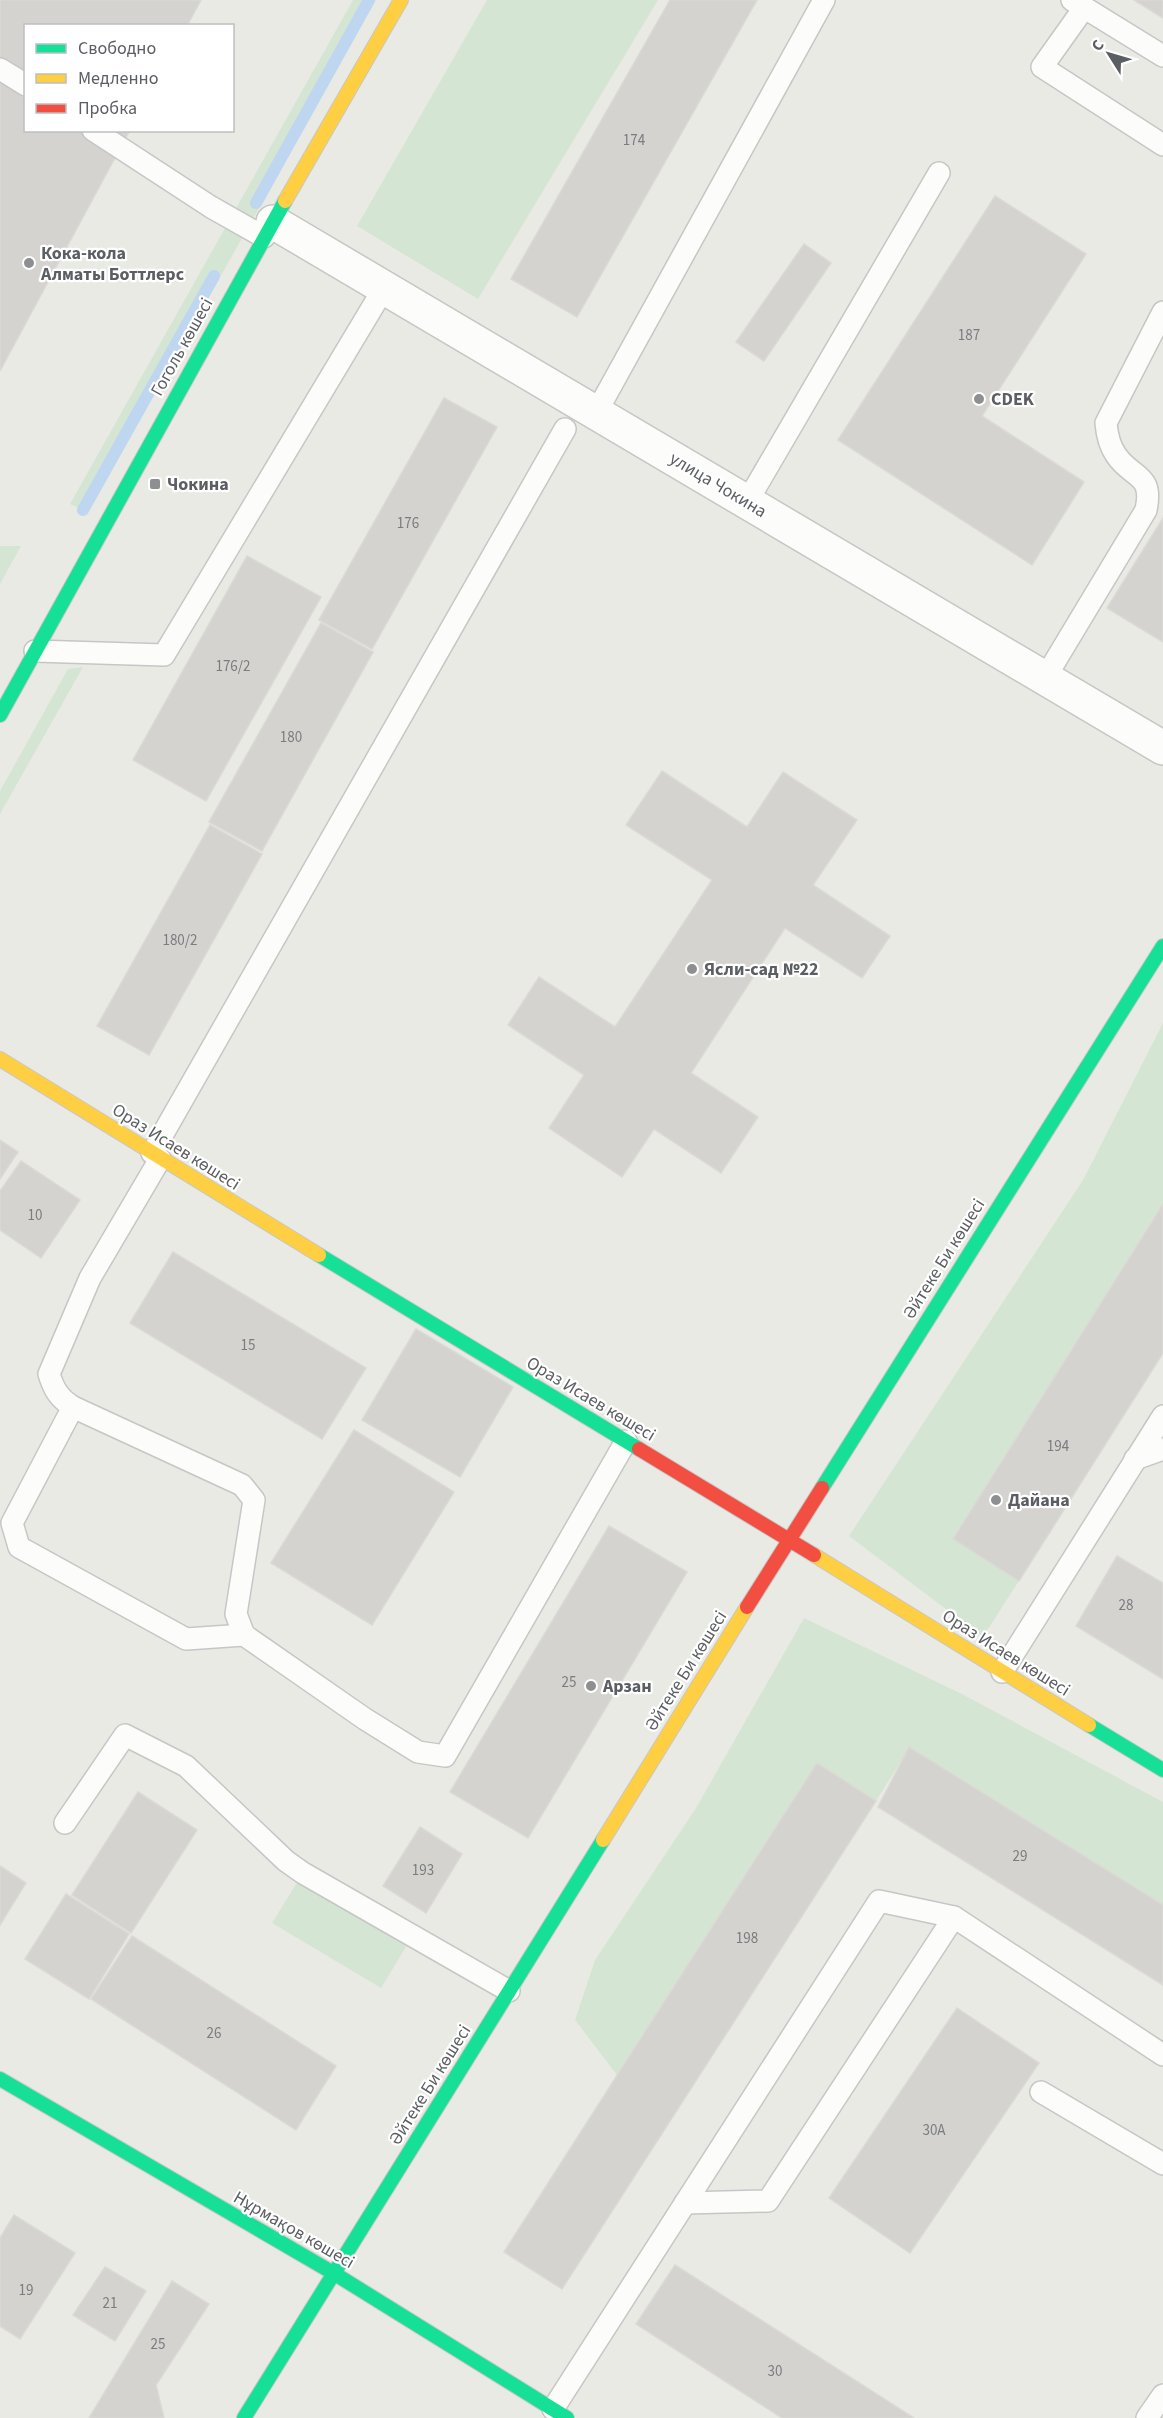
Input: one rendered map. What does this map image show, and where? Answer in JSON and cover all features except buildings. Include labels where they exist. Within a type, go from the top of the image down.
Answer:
[{"type":"street","name":"Гоголь көшесі","points":[[0,715],[269,230],[401,0]]},
{"type":"street","name":"улица Чокина","points":[[269,230],[384,288],[1163,748]]},
{"type":"street","name":"Әйтеке Би көшесі","points":[[244,2418],[789,1540],[1163,946]]},
{"type":"street","name":"Ораз Исаев көшесі","points":[[0,1059],[1163,1770]]},
{"type":"street","name":"Нұрмақов көшесі","points":[[0,2079],[335,2274],[560,2414]]},
{"type":"lane","points":[[596,413],[824,0]]},
{"type":"lane","points":[[1163,56],[1078,4],[1042,67],[1163,145]]},
{"type":"lane","points":[[0,69],[24,85]]},
{"type":"lane","points":[[96,132],[211,207],[269,230]]},
{"type":"lane","points":[[747,502],[939,173]]},
{"type":"lane","points":[[35,651],[164,655],[384,288]]},
{"type":"lane","points":[[1045,678],[1146,510],[1149,496],[1146,483],[1117,457],[1108,440],[1106,423],[1163,312]]},
{"type":"lane","points":[[565,429],[156,1156],[90,1278],[49,1374],[61,1400],[242,1485],[254,1500],[236,1614],[244,1635],[365,1719],[418,1752],[445,1756],[626,1441]]},
{"type":"lane","points":[[74,1407],[12,1523],[19,1547],[186,1638],[244,1635]]},
{"type":"lane","points":[[1002,1672],[1163,1416]]},
{"type":"lane","points":[[1135,1459],[1163,1449]]},
{"type":"lane","points":[[65,1823],[125,1735],[186,1766],[286,1861],[509,1991]]},
{"type":"lane","points":[[560,2414],[685,2203],[879,1901],[954,1917],[1163,2055]]},
{"type":"lane","points":[[685,2203],[768,2201],[954,1917]]},
{"type":"lane","points":[[1041,2092],[1163,2164]]},
{"type":"lane","points":[[1148,2418],[1163,2395]]},
{"type":"green space","points":[[353,0],[376,0],[88,512],[70,504]]},
{"type":"green space","points":[[487,0],[658,0],[478,299],[357,226]]},
{"type":"green space","points":[[0,546],[21,546],[0,584]]},
{"type":"green space","points":[[83,667],[0,814],[0,791],[68,669]]},
{"type":"green space","points":[[1163,1023],[1163,1204],[953,1539],[1019,1581],[983,1637],[849,1536],[1083,1180]]},
{"type":"green space","points":[[804,1618],[964,1695],[1163,1802],[1163,1905],[910,1747],[876,1801],[817,1764],[617,2075],[575,2020],[595,1960],[696,1808]]},
{"type":"green space","points":[[303,1873],[412,1937],[381,1988],[272,1923]]},
{"type":"waterway","points":[[256,203],[369,0]]},
{"type":"waterway","points":[[83,510],[214,276]]},
{"type":"traffic: fast","points":[[0,715],[285,201]]},
{"type":"traffic: fast","points":[[822,1488],[1163,946]]},
{"type":"traffic: fast","points":[[319,1255],[639,1449]]},
{"type":"traffic: fast","points":[[1089,1725],[1163,1770]]},
{"type":"traffic: fast","points":[[244,2418],[603,1840]]},
{"type":"traffic: fast","points":[[0,2079],[335,2274],[567,2418]]},
{"type":"traffic: slow","points":[[285,201],[401,0]]},
{"type":"traffic: slow","points":[[0,1059],[319,1255]]},
{"type":"traffic: slow","points":[[814,1555],[1089,1725]]},
{"type":"traffic: slow","points":[[603,1840],[747,1607]]},
{"type":"traffic: jam","points":[[639,1449],[814,1555]]},
{"type":"traffic: jam","points":[[747,1607],[822,1488]]},
{"type":"place","name":"Кока-кола Алматы Боттлерс","points":[[29,263]]},
{"type":"place","name":"CDEK","points":[[979,399]]},
{"type":"place","name":"Чокина","points":[[155,484]]},
{"type":"place","name":"Ясли-сад №22","points":[[692,969]]},
{"type":"place","name":"Дайана","points":[[996,1500]]},
{"type":"place","name":"Арзан","points":[[591,1686]]}]
